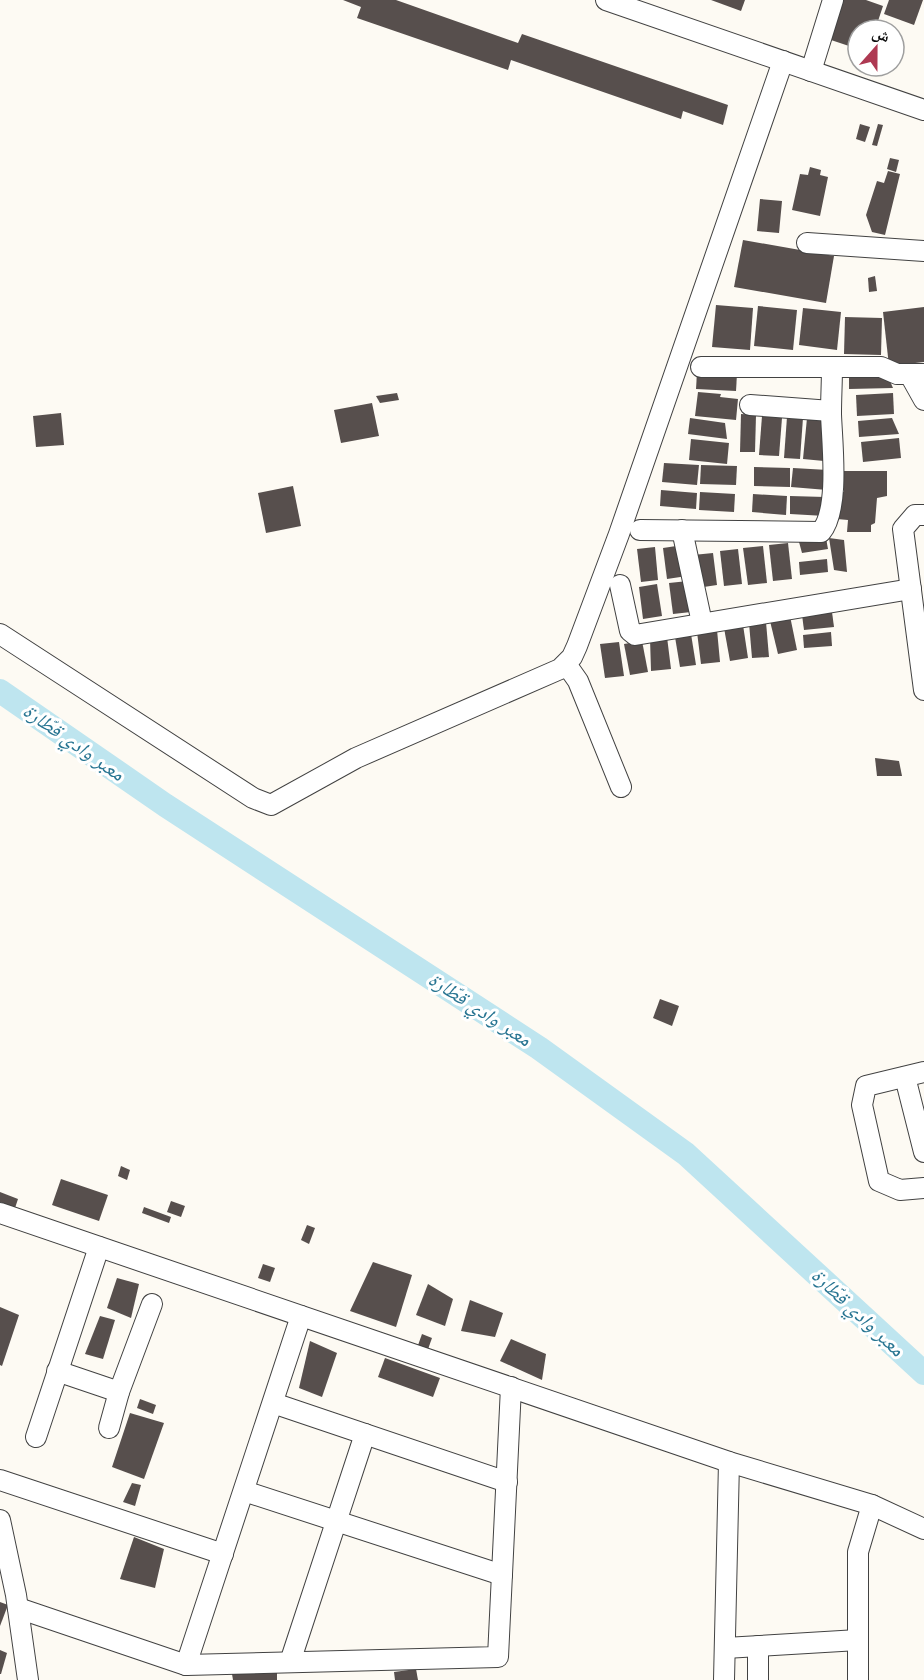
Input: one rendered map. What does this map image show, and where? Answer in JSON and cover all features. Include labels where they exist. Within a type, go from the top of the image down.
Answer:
[{"type":"street","points":[[606,0],[924,110]]},
{"type":"street","points":[[811,71],[833,0]]},
{"type":"street","points":[[0,634],[253,798],[271,805],[356,758],[553,673],[566,664],[577,646],[619,534],[783,61]]},
{"type":"street","points":[[807,243],[924,251]]},
{"type":"street","points":[[701,367],[881,367],[897,374],[917,374],[924,400]]},
{"type":"street","points":[[640,531],[821,532],[828,524],[833,482],[832,367]]},
{"type":"street","points":[[750,405],[831,411]]},
{"type":"street","points":[[924,515],[915,515],[903,529],[910,589],[919,611],[924,690]]},
{"type":"street","points":[[682,530],[702,624]]},
{"type":"street","points":[[620,585],[630,631],[635,635],[910,589]]},
{"type":"street","points":[[566,664],[578,681],[621,787]]},
{"type":"street","points":[[924,1152],[915,1074],[866,1086],[862,1105],[879,1181],[900,1190],[924,1188]]},
{"type":"street","points":[[0,1213],[729,1462],[872,1505],[924,1529]]},
{"type":"street","points":[[36,1437],[99,1247]]},
{"type":"street","points":[[109,1428],[119,1392],[152,1304]]},
{"type":"street","points":[[186,1665],[301,1316]]},
{"type":"street","points":[[57,1371],[119,1392]]},
{"type":"street","points":[[11,1597],[186,1665],[498,1657],[512,1388]]},
{"type":"street","points":[[273,1403],[507,1482]]},
{"type":"street","points":[[290,1662],[365,1434]]},
{"type":"street","points":[[724,1680],[729,1462]]},
{"type":"street","points":[[0,1479],[223,1554]]},
{"type":"street","points":[[244,1491],[502,1575]]},
{"type":"street","points":[[858,1680],[858,1552],[872,1505]]},
{"type":"street","points":[[0,1520],[11,1597],[28,1680]]},
{"type":"street","points":[[725,1648],[858,1640]]},
{"type":"street","points":[[758,1646],[758,1680]]},
{"type":"building","points":[[343,0],[396,0],[518,43],[522,34],[728,105],[723,125],[683,111],[681,119],[511,60],[508,70],[357,18],[361,7]]},
{"type":"building","points":[[711,0],[745,0],[741,11]]},
{"type":"building","points":[[839,0],[866,0],[883,6],[879,18],[846,18],[846,45],[825,38]]},
{"type":"building","points":[[889,0],[923,0],[914,25],[906,22],[906,18],[895,18],[884,14]]},
{"type":"building","points":[[860,124],[870,127],[865,142],[856,139]]},
{"type":"building","points":[[878,124],[883,125],[877,146],[872,145]]},
{"type":"building","points":[[890,158],[899,160],[896,172],[887,169]]},
{"type":"building","points":[[810,167],[821,170],[820,175],[828,177],[820,216],[792,210],[800,174],[808,175]]},
{"type":"building","points":[[888,171],[900,174],[885,235],[872,232],[866,215],[877,181],[884,183]]},
{"type":"building","points":[[760,199],[782,201],[779,233],[757,231]]},
{"type":"building","points":[[743,240],[834,256],[826,303],[734,287]]},
{"type":"building","points":[[875,276],[877,291],[869,292],[868,278]]},
{"type":"building","points":[[716,305],[753,308],[750,350],[712,347]]},
{"type":"building","points":[[758,306],[797,310],[793,350],[754,346]]},
{"type":"building","points":[[924,307],[924,362],[889,366],[883,312]]},
{"type":"building","points":[[803,308],[841,312],[837,350],[799,345]]},
{"type":"building","points":[[845,317],[882,318],[881,355],[844,354]]},
{"type":"building","points":[[697,372],[737,374],[736,391],[696,389]]},
{"type":"building","points":[[849,372],[886,372],[893,388],[849,389]]},
{"type":"building","points":[[698,392],[721,394],[720,397],[738,399],[736,420],[695,416]]},
{"type":"building","points":[[397,393],[399,400],[380,403],[376,396]]},
{"type":"building","points":[[893,393],[894,414],[857,416],[856,395]]},
{"type":"building","points":[[372,403],[379,436],[341,443],[334,410]]},
{"type":"building","points":[[61,413],[64,445],[36,447],[33,416]]},
{"type":"building","points":[[741,414],[756,415],[755,452],[740,452]]},
{"type":"building","points":[[762,416],[782,418],[779,456],[759,455]]},
{"type":"building","points":[[787,417],[803,418],[800,459],[784,458]]},
{"type":"building","points":[[690,418],[725,423],[727,439],[688,434]]},
{"type":"building","points":[[807,418],[828,421],[824,461],[803,459]]},
{"type":"building","points":[[892,418],[899,434],[859,437],[858,421]]},
{"type":"building","points":[[899,438],[901,458],[863,462],[861,442]]},
{"type":"building","points":[[691,439],[729,443],[727,464],[689,460]]},
{"type":"building","points":[[664,463],[699,465],[697,485],[662,482]]},
{"type":"building","points":[[701,465],[737,466],[736,485],[700,484]]},
{"type":"building","points":[[754,467],[790,468],[790,487],[754,486]]},
{"type":"building","points":[[793,468],[828,470],[827,490],[791,487]]},
{"type":"building","points":[[844,471],[887,471],[887,496],[877,498],[875,523],[871,525],[871,532],[847,532],[848,520],[837,519],[837,492],[844,492]]},
{"type":"building","points":[[293,486],[301,526],[266,533],[258,493]]},
{"type":"building","points":[[661,490],[697,493],[696,509],[660,506]]},
{"type":"building","points":[[700,492],[735,494],[734,512],[699,510]]},
{"type":"building","points":[[753,494],[787,496],[786,515],[752,512]]},
{"type":"building","points":[[790,496],[825,497],[825,516],[790,514]]},
{"type":"building","points":[[826,538],[828,549],[802,553],[799,542]]},
{"type":"building","points":[[829,538],[844,540],[847,572],[834,570]]},
{"type":"building","points":[[788,543],[792,579],[773,581],[769,545]]},
{"type":"building","points":[[683,545],[687,576],[667,579],[663,548]]},
{"type":"building","points":[[763,546],[767,583],[748,585],[743,548]]},
{"type":"building","points":[[655,547],[658,580],[641,582],[637,549]]},
{"type":"building","points":[[738,549],[742,584],[724,586],[720,551]]},
{"type":"building","points":[[713,553],[717,585],[697,588],[693,555]]},
{"type":"building","points":[[827,559],[828,572],[800,575],[799,562]]},
{"type":"building","points":[[688,581],[691,612],[673,614],[669,583]]},
{"type":"building","points":[[657,584],[662,616],[643,619],[639,587]]},
{"type":"building","points":[[832,612],[834,627],[804,630],[802,615]]},
{"type":"building","points":[[790,616],[797,650],[778,654],[770,621]]},
{"type":"building","points":[[766,622],[769,657],[752,658],[749,623]]},
{"type":"building","points":[[743,625],[748,658],[730,661],[724,628]]},
{"type":"building","points":[[717,630],[720,662],[701,664],[697,632]]},
{"type":"building","points":[[831,632],[832,646],[804,648],[803,635]]},
{"type":"building","points":[[691,634],[696,665],[680,667],[675,637]]},
{"type":"building","points":[[667,637],[671,669],[651,671],[650,638]]},
{"type":"building","points":[[642,641],[648,672],[630,675],[624,644]]},
{"type":"building","points":[[619,642],[624,676],[605,678],[600,644]]},
{"type":"building","points":[[875,758],[899,761],[902,776],[877,776]]},
{"type":"building","points":[[660,999],[679,1006],[672,1026],[653,1018]]},
{"type":"building","points":[[121,1166],[130,1170],[127,1180],[118,1176]]},
{"type":"building","points":[[61,1179],[108,1195],[99,1221],[52,1205]]},
{"type":"building","points":[[0,1192],[18,1199],[15,1208],[0,1202]]},
{"type":"building","points":[[171,1201],[185,1206],[181,1217],[167,1212]]},
{"type":"building","points":[[144,1207],[171,1217],[169,1223],[142,1213]]},
{"type":"building","points":[[307,1225],[315,1228],[309,1244],[301,1240]]},
{"type":"building","points":[[373,1262],[412,1275],[396,1327],[350,1311]]},
{"type":"building","points":[[263,1264],[275,1268],[270,1282],[258,1278]]},
{"type":"building","points":[[117,1278],[139,1284],[131,1318],[107,1308]]},
{"type":"building","points":[[428,1284],[453,1299],[445,1326],[416,1315]]},
{"type":"building","points":[[470,1300],[503,1313],[495,1337],[461,1331]]},
{"type":"building","points":[[0,1307],[19,1315],[2,1366],[0,1365]]},
{"type":"building","points":[[100,1316],[115,1320],[103,1359],[85,1354]]},
{"type":"building","points":[[422,1334],[432,1338],[427,1352],[417,1348]]},
{"type":"building","points":[[511,1339],[546,1354],[542,1380],[500,1361]]},
{"type":"building","points":[[310,1341],[337,1353],[322,1397],[299,1388]]},
{"type":"building","points":[[385,1358],[440,1378],[433,1397],[378,1377]]},
{"type":"building","points":[[140,1399],[156,1405],[153,1414],[137,1408]]},
{"type":"building","points":[[130,1413],[164,1423],[144,1479],[112,1467]]},
{"type":"building","points":[[132,1483],[141,1485],[135,1506],[123,1502]]},
{"type":"building","points":[[134,1537],[164,1549],[155,1588],[120,1579]]},
{"type":"building","points":[[0,1602],[8,1605],[0,1626]]},
{"type":"building","points":[[0,1650],[7,1653],[1,1674],[0,1674]]},
{"type":"building","points":[[416,1669],[418,1680],[395,1680],[394,1672]]},
{"type":"building","points":[[277,1673],[277,1680],[233,1680],[232,1674]]},
{"type":"waterway","name":"معبر وادي قطّارة","points":[[0,691],[165,805],[539,1048],[686,1154],[924,1373]]}]
